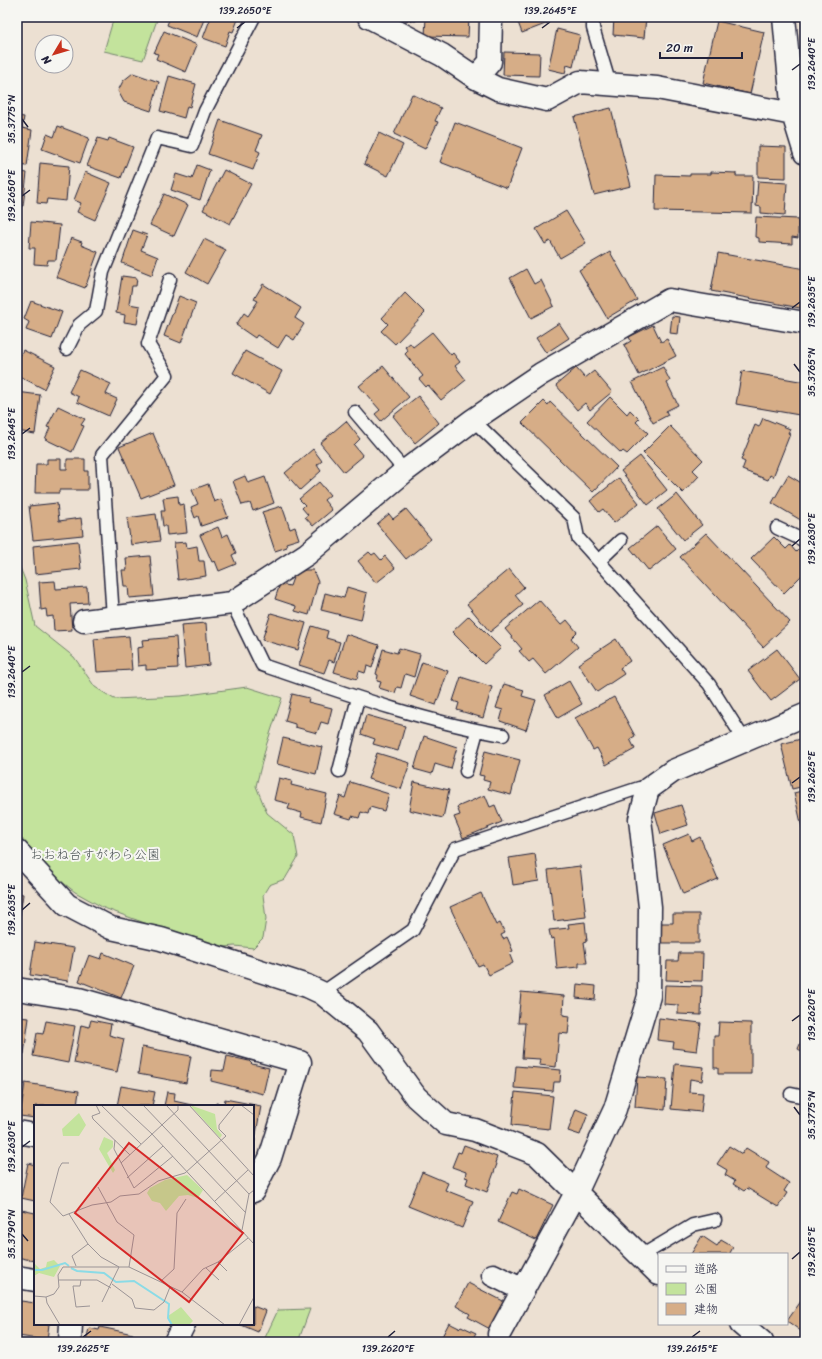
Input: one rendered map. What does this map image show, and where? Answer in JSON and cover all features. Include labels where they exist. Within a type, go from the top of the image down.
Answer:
[{"type":"street","points":[[369,17],[442,55],[476,78],[498,89],[547,100],[580,82],[657,88],[793,114]]},
{"type":"street","points":[[476,78],[490,62],[491,17]]},
{"type":"street","points":[[784,17],[793,114],[805,153]]},
{"type":"street","points":[[84,621],[232,603],[307,554],[405,471],[473,420],[541,374],[670,300],[805,323]]},
{"type":"street","points":[[499,1334],[576,1193],[615,1109],[649,996],[650,907],[640,820],[648,789],[673,771],[805,714]]},
{"type":"street","points":[[17,851],[67,905],[112,928],[161,939],[307,986],[322,993],[368,1032],[416,1097],[446,1124],[475,1130],[537,1154],[658,1273]]},
{"type":"street","points":[[17,989],[79,999],[300,1062],[270,1158],[256,1179]]},
{"type":"street","points":[[17,1132],[34,1135]]},
{"type":"street","points":[[493,1275],[523,1290]]},
{"type":"street","points":[[17,1277],[34,1280]]},
{"type":"street","points":[[70,1342],[71,1325]]},
{"type":"street","points":[[175,1342],[184,1325]]},
{"type":"street","points":[[742,1325],[762,1342]]},
{"type":"lane","points":[[66,348],[79,325],[96,311],[103,272],[157,138],[192,146],[205,111],[254,17]]},
{"type":"lane","points":[[593,17],[593,28],[610,85]]},
{"type":"lane","points":[[113,617],[102,455],[166,376],[148,344],[170,279]]},
{"type":"lane","points":[[355,412],[405,471]]},
{"type":"lane","points":[[473,420],[574,518],[578,538],[709,684],[745,741]]},
{"type":"lane","points":[[776,528],[805,541]]},
{"type":"lane","points":[[599,560],[620,540]]},
{"type":"lane","points":[[232,603],[262,665],[358,698],[477,731],[504,735]]},
{"type":"lane","points":[[339,771],[358,698]]},
{"type":"lane","points":[[466,771],[477,731]]},
{"type":"lane","points":[[322,993],[413,930],[455,849],[639,788],[648,789]]},
{"type":"lane","points":[[791,1094],[805,1097]]},
{"type":"lane","points":[[641,1256],[693,1225],[715,1220]]},
{"type":"green space","points":[[114,17],[158,17],[143,60],[104,51]]},
{"type":"green space","name":"おおね台すがわら公園","points":[[17,560],[25,580],[35,626],[74,657],[95,687],[114,699],[181,696],[247,687],[282,698],[266,746],[256,786],[267,813],[294,835],[298,857],[285,879],[269,885],[263,895],[266,919],[263,938],[253,948],[235,946],[213,948],[104,908],[75,892],[61,881],[17,833]]},
{"type":"green space","points":[[310,1309],[298,1342],[263,1342],[278,1310]]},
{"type":"building","points":[[170,17],[205,17],[197,37],[167,25]]},
{"type":"building","points":[[211,17],[239,17],[233,32],[230,31],[225,46],[203,38]]},
{"type":"building","points":[[391,17],[416,17],[416,21],[391,19]]},
{"type":"building","points":[[426,17],[469,17],[468,37],[425,36]]},
{"type":"building","points":[[516,17],[546,17],[548,23],[522,33]]},
{"type":"building","points":[[614,17],[646,17],[644,38],[613,35]]},
{"type":"building","points":[[717,21],[764,32],[750,94],[703,83]]},
{"type":"building","points":[[557,29],[580,35],[573,67],[567,65],[565,73],[548,69]]},
{"type":"building","points":[[164,31],[197,45],[186,72],[156,59],[158,54],[154,53]]},
{"type":"building","points":[[504,52],[540,53],[539,76],[503,75]]},
{"type":"building","points":[[133,73],[159,82],[151,111],[124,102],[118,91],[123,81]]},
{"type":"building","points":[[169,76],[196,84],[190,107],[187,106],[184,118],[160,111]]},
{"type":"building","points":[[412,94],[441,108],[435,121],[438,122],[425,149],[394,134]]},
{"type":"building","points":[[611,108],[631,186],[594,195],[574,117]]},
{"type":"building","points":[[17,116],[24,117],[22,128],[32,130],[27,166],[17,165]]},
{"type":"building","points":[[220,120],[262,135],[256,150],[260,152],[253,170],[208,154]]},
{"type":"building","points":[[455,122],[522,148],[507,188],[440,162]]},
{"type":"building","points":[[58,126],[89,138],[80,163],[42,149],[47,134],[54,137]]},
{"type":"building","points":[[379,133],[403,145],[388,176],[364,164]]},
{"type":"building","points":[[98,138],[108,141],[109,138],[133,147],[121,178],[87,166]]},
{"type":"building","points":[[758,146],[786,147],[786,178],[758,177]]},
{"type":"building","points":[[40,163],[69,166],[66,201],[47,199],[46,204],[37,203]]},
{"type":"building","points":[[197,165],[210,170],[200,200],[171,190],[176,174],[192,179]]},
{"type":"building","points":[[224,170],[251,184],[230,224],[203,210]]},
{"type":"building","points":[[17,171],[27,173],[23,206],[17,205]]},
{"type":"building","points":[[85,172],[111,183],[95,220],[77,212],[81,203],[74,200]]},
{"type":"building","points":[[711,172],[736,173],[736,176],[753,176],[752,213],[655,211],[656,175],[690,176],[690,174],[711,174]]},
{"type":"building","points":[[758,181],[787,183],[785,215],[761,213],[761,207],[756,206]]},
{"type":"building","points":[[164,194],[188,205],[174,236],[150,225]]},
{"type":"building","points":[[566,211],[586,243],[560,258],[550,241],[545,244],[536,229]]},
{"type":"building","points":[[756,217],[798,219],[798,238],[792,237],[792,244],[759,242],[759,238],[755,237]]},
{"type":"building","points":[[31,222],[60,225],[56,260],[48,260],[47,265],[34,264],[35,248],[29,248]]},
{"type":"building","points":[[133,230],[147,235],[141,250],[158,257],[152,275],[122,263]]},
{"type":"building","points":[[71,238],[82,242],[81,245],[98,252],[85,288],[56,277]]},
{"type":"building","points":[[204,239],[226,250],[207,284],[186,272]]},
{"type":"building","points":[[610,252],[637,300],[607,318],[579,270]]},
{"type":"building","points":[[718,253],[805,269],[805,283],[800,308],[711,291]]},
{"type":"building","points":[[526,269],[534,284],[541,280],[554,306],[531,318],[510,278]]},
{"type":"building","points":[[122,276],[137,278],[136,286],[132,286],[129,304],[140,306],[137,324],[124,322],[125,315],[116,313]]},
{"type":"building","points":[[263,284],[301,308],[295,318],[304,324],[294,340],[286,335],[278,348],[257,335],[255,338],[236,325],[244,313],[248,316],[258,301],[254,299]]},
{"type":"building","points":[[405,293],[425,313],[395,344],[381,331],[388,324],[382,318]]},
{"type":"building","points":[[179,296],[196,303],[181,343],[164,336]]},
{"type":"building","points":[[31,301],[62,312],[52,339],[26,330],[29,322],[24,319]]},
{"type":"building","points":[[672,316],[680,317],[678,334],[670,333]]},
{"type":"building","points":[[559,323],[569,338],[546,353],[536,338]]},
{"type":"building","points":[[653,325],[661,342],[667,339],[676,356],[639,375],[624,345],[631,341],[629,337]]},
{"type":"building","points":[[432,332],[451,355],[453,353],[460,362],[455,366],[466,380],[441,400],[428,385],[426,387],[419,379],[423,376],[405,354],[408,351],[405,347],[410,343],[413,347]]},
{"type":"building","points":[[23,350],[55,366],[44,389],[17,375],[17,362]]},
{"type":"building","points":[[245,351],[282,371],[270,394],[233,373]]},
{"type":"building","points":[[383,366],[409,397],[381,421],[375,414],[380,410],[359,386]]},
{"type":"building","points":[[663,367],[670,381],[667,383],[678,405],[666,411],[668,415],[653,423],[632,382]]},
{"type":"building","points":[[576,368],[585,378],[594,371],[612,392],[590,410],[585,403],[577,410],[556,385]]},
{"type":"building","points":[[80,370],[111,384],[106,394],[117,399],[109,416],[77,402],[79,397],[69,392]]},
{"type":"building","points":[[742,371],[805,382],[805,416],[736,404]]},
{"type":"building","points":[[17,392],[40,395],[35,434],[17,431]]},
{"type":"building","points":[[418,396],[439,423],[415,443],[393,416]]},
{"type":"building","points":[[610,397],[627,414],[630,410],[639,419],[636,422],[648,433],[627,454],[623,451],[621,453],[587,421]]},
{"type":"building","points":[[544,401],[548,405],[550,402],[617,467],[593,492],[522,423]]},
{"type":"building","points":[[58,406],[85,419],[81,425],[84,426],[72,452],[45,439],[50,428],[47,427]]},
{"type":"building","points":[[763,418],[790,429],[788,433],[790,434],[773,477],[770,475],[768,480],[742,470],[745,462],[741,460],[755,425],[759,427]]},
{"type":"building","points":[[346,421],[360,439],[354,445],[363,456],[344,472],[320,443]]},
{"type":"building","points":[[670,426],[703,460],[693,470],[699,476],[683,493],[643,453]]},
{"type":"building","points":[[153,433],[174,485],[141,498],[119,447]]},
{"type":"building","points":[[313,449],[322,461],[317,465],[321,471],[300,490],[285,473]]},
{"type":"building","points":[[640,456],[667,490],[648,505],[621,471]]},
{"type":"building","points":[[47,459],[61,459],[61,469],[67,469],[67,459],[85,459],[85,471],[88,471],[88,490],[59,490],[59,493],[35,493],[36,464],[47,464]]},
{"type":"building","points":[[788,475],[805,485],[804,522],[772,503]]},
{"type":"building","points":[[245,476],[248,483],[265,477],[274,503],[253,511],[250,503],[242,505],[233,481]]},
{"type":"building","points":[[619,478],[639,503],[614,523],[603,509],[599,512],[590,501]]},
{"type":"building","points":[[319,482],[330,495],[324,500],[332,510],[313,526],[305,517],[308,515],[302,508],[305,505],[299,499]]},
{"type":"building","points":[[208,484],[214,502],[221,499],[228,517],[201,526],[198,516],[195,518],[191,507],[198,504],[192,490]]},
{"type":"building","points":[[677,494],[702,525],[683,540],[658,509]]},
{"type":"building","points":[[178,496],[179,505],[184,504],[187,533],[167,535],[166,526],[163,526],[161,511],[165,511],[163,498]]},
{"type":"building","points":[[57,503],[59,521],[81,518],[83,535],[33,540],[29,506]]},
{"type":"building","points":[[282,506],[290,529],[295,527],[299,539],[286,543],[287,547],[275,551],[262,512]]},
{"type":"building","points":[[406,509],[431,539],[406,559],[377,524],[389,514],[393,519]]},
{"type":"building","points":[[156,514],[160,541],[131,545],[127,518]]},
{"type":"building","points":[[657,526],[676,549],[649,571],[630,548]]},
{"type":"building","points":[[218,527],[222,537],[228,534],[236,553],[232,555],[236,564],[219,571],[215,561],[212,562],[200,535]]},
{"type":"building","points":[[706,533],[790,622],[763,647],[680,557]]},
{"type":"building","points":[[774,537],[786,549],[790,545],[796,552],[799,549],[805,556],[805,572],[784,593],[751,559]]},
{"type":"building","points":[[78,541],[81,569],[35,574],[33,546]]},
{"type":"building","points":[[186,542],[187,548],[197,546],[199,561],[204,561],[206,576],[178,580],[174,543]]},
{"type":"building","points":[[369,552],[372,555],[375,553],[381,560],[385,556],[395,568],[376,583],[358,561]]},
{"type":"building","points":[[150,556],[154,596],[129,598],[128,586],[124,586],[122,570],[127,570],[126,558]]},
{"type":"building","points":[[509,569],[524,587],[515,595],[523,605],[490,632],[467,604]]},
{"type":"building","points":[[305,570],[313,570],[318,582],[309,615],[295,611],[296,606],[275,599],[280,584],[290,586],[294,575]]},
{"type":"building","points":[[55,581],[56,589],[87,587],[88,603],[70,604],[72,630],[54,631],[53,616],[47,617],[46,609],[41,610],[39,582]]},
{"type":"building","points":[[347,587],[367,593],[361,620],[321,610],[325,593],[344,598]]},
{"type":"building","points":[[539,600],[561,625],[567,620],[577,632],[571,638],[578,647],[546,674],[533,659],[529,662],[519,651],[522,649],[505,629]]},
{"type":"building","points":[[271,613],[306,623],[298,650],[262,640]]},
{"type":"building","points":[[469,616],[501,648],[484,664],[452,632]]},
{"type":"building","points":[[206,623],[209,665],[185,668],[181,625]]},
{"type":"building","points":[[312,626],[328,631],[326,638],[340,642],[334,662],[329,660],[324,673],[299,665]]},
{"type":"building","points":[[346,634],[379,645],[372,668],[367,666],[365,673],[359,671],[357,679],[334,672]]},
{"type":"building","points":[[129,636],[132,670],[97,672],[94,639]]},
{"type":"building","points":[[176,637],[178,668],[146,670],[146,665],[138,666],[137,648],[143,647],[142,640]]},
{"type":"building","points":[[616,639],[630,661],[620,668],[624,674],[597,692],[578,664]]},
{"type":"building","points":[[399,648],[420,654],[414,677],[405,674],[401,688],[397,687],[395,693],[379,688],[381,682],[377,681],[378,675],[376,674],[383,649],[397,653]]},
{"type":"building","points":[[777,649],[800,679],[771,701],[748,671]]},
{"type":"building","points":[[422,662],[448,671],[436,705],[410,696]]},
{"type":"building","points":[[461,677],[492,687],[483,718],[457,710],[459,703],[453,701]]},
{"type":"building","points":[[569,681],[582,704],[558,718],[545,695]]},
{"type":"building","points":[[504,684],[524,690],[522,696],[536,700],[526,730],[500,721],[503,710],[496,708]]},
{"type":"building","points":[[292,694],[309,698],[308,702],[332,708],[328,724],[321,722],[317,733],[295,727],[295,724],[285,721]]},
{"type":"building","points":[[614,697],[635,736],[630,739],[635,749],[606,765],[597,748],[593,750],[575,718]]},
{"type":"building","points":[[366,715],[405,726],[398,751],[373,744],[375,739],[361,734]]},
{"type":"building","points":[[424,736],[457,747],[451,769],[435,764],[432,774],[414,769]]},
{"type":"building","points":[[283,738],[322,747],[316,774],[277,764]]},
{"type":"building","points":[[805,738],[805,786],[792,789],[781,744]]},
{"type":"building","points":[[485,751],[520,760],[511,795],[488,789],[490,782],[483,780],[484,776],[479,775]]},
{"type":"building","points":[[377,753],[410,763],[401,789],[368,779]]},
{"type":"building","points":[[279,778],[292,781],[291,785],[327,794],[321,822],[301,817],[302,813],[288,809],[290,804],[274,800]]},
{"type":"building","points":[[350,782],[389,794],[384,811],[370,807],[368,814],[361,812],[359,818],[352,816],[351,819],[334,814],[340,796],[345,798]]},
{"type":"building","points":[[414,782],[449,790],[443,818],[409,810]]},
{"type":"building","points":[[805,790],[805,840],[794,793]]},
{"type":"building","points":[[485,795],[490,807],[495,805],[502,822],[463,838],[454,817],[460,815],[457,807]]},
{"type":"building","points":[[681,805],[688,825],[661,834],[655,813]]},
{"type":"building","points":[[689,834],[692,841],[700,837],[718,879],[683,894],[663,845]]},
{"type":"building","points":[[535,854],[539,881],[513,885],[509,858]]},
{"type":"building","points":[[580,866],[586,917],[554,921],[548,870]]},
{"type":"building","points":[[17,893],[23,894],[20,915],[17,914]]},
{"type":"building","points":[[481,893],[496,925],[500,923],[505,933],[501,935],[503,939],[507,937],[513,951],[509,953],[513,963],[489,975],[483,964],[478,966],[450,907]]},
{"type":"building","points":[[673,914],[699,914],[699,943],[661,943],[661,923],[673,923]]},
{"type":"building","points":[[585,922],[587,941],[584,942],[587,963],[579,963],[579,967],[557,969],[554,938],[551,939],[549,930],[569,928],[568,924]]},
{"type":"building","points":[[35,942],[74,948],[68,981],[30,975]]},
{"type":"building","points":[[103,953],[134,966],[121,998],[79,981],[89,955],[101,959]]},
{"type":"building","points":[[679,953],[703,953],[702,981],[666,980],[667,961],[678,961]]},
{"type":"building","points":[[577,984],[596,986],[595,1000],[576,998]]},
{"type":"building","points":[[665,985],[702,986],[701,1015],[678,1014],[678,1005],[664,1004]]},
{"type":"building","points":[[521,992],[564,996],[563,1015],[570,1016],[568,1034],[559,1033],[556,1067],[539,1065],[540,1059],[522,1058],[525,1023],[518,1023]]},
{"type":"building","points":[[17,1017],[29,1018],[24,1054],[17,1053]]},
{"type":"building","points":[[659,1018],[701,1023],[697,1051],[673,1048],[674,1042],[657,1040]]},
{"type":"building","points":[[91,1020],[111,1024],[109,1035],[124,1039],[117,1072],[74,1063],[81,1025],[89,1027]]},
{"type":"building","points":[[46,1021],[75,1026],[68,1063],[33,1056],[37,1033],[43,1034]]},
{"type":"building","points":[[719,1022],[751,1023],[751,1074],[718,1074],[718,1068],[714,1068],[714,1036],[718,1036]]},
{"type":"building","points":[[805,1032],[805,1053],[798,1049]]},
{"type":"building","points":[[142,1047],[191,1056],[186,1083],[138,1074]]},
{"type":"building","points":[[227,1056],[249,1061],[252,1064],[269,1068],[263,1094],[211,1081],[212,1070],[224,1071]]},
{"type":"building","points":[[675,1064],[704,1067],[702,1081],[690,1079],[689,1092],[703,1093],[701,1112],[671,1109]]},
{"type":"building","points":[[516,1066],[561,1070],[560,1082],[554,1082],[553,1091],[514,1088]]},
{"type":"building","points":[[637,1077],[667,1079],[665,1110],[635,1107]]},
{"type":"building","points":[[25,1083],[79,1091],[77,1105],[34,1105],[34,1118],[20,1116]]},
{"type":"building","points":[[121,1086],[155,1092],[152,1105],[117,1105]]},
{"type":"building","points":[[167,1092],[175,1093],[174,1101],[192,1105],[164,1105]]},
{"type":"building","points":[[515,1092],[553,1096],[549,1129],[512,1125]]},
{"type":"building","points":[[225,1099],[261,1106],[254,1145],[254,1105],[215,1105],[216,1103],[224,1104]]},
{"type":"building","points":[[576,1109],[588,1114],[580,1135],[568,1131]]},
{"type":"building","points":[[464,1145],[497,1157],[495,1163],[497,1164],[487,1192],[466,1184],[468,1178],[465,1177],[466,1172],[452,1167],[458,1152],[461,1153]]},
{"type":"building","points":[[729,1146],[742,1154],[746,1148],[769,1162],[766,1168],[789,1183],[784,1191],[787,1193],[778,1207],[747,1188],[744,1191],[733,1184],[735,1181],[725,1175],[727,1170],[717,1164]]},
{"type":"building","points":[[28,1163],[34,1165],[34,1201],[21,1198]]},
{"type":"building","points":[[422,1172],[448,1183],[445,1190],[473,1201],[462,1228],[408,1206]]},
{"type":"building","points":[[519,1189],[553,1205],[536,1240],[498,1222],[512,1192],[517,1194]]},
{"type":"building","points":[[17,1209],[34,1213],[34,1261],[17,1257]]},
{"type":"building","points":[[702,1236],[717,1246],[721,1240],[733,1247],[730,1253],[692,1253]]},
{"type":"building","points":[[468,1283],[505,1302],[490,1329],[468,1317],[470,1314],[456,1306]]},
{"type":"building","points":[[804,1297],[805,1334],[788,1322]]},
{"type":"building","points":[[21,1301],[34,1303],[34,1325],[49,1325],[47,1340],[17,1336],[17,1304],[20,1304]]},
{"type":"building","points":[[254,1306],[266,1311],[258,1332],[241,1325],[254,1325]]},
{"type":"building","points":[[449,1323],[459,1328],[461,1326],[476,1333],[474,1336],[485,1342],[439,1342]]},
{"type":"building","points":[[100,1327],[133,1334],[132,1342],[86,1342],[89,1328],[99,1330]]}]
